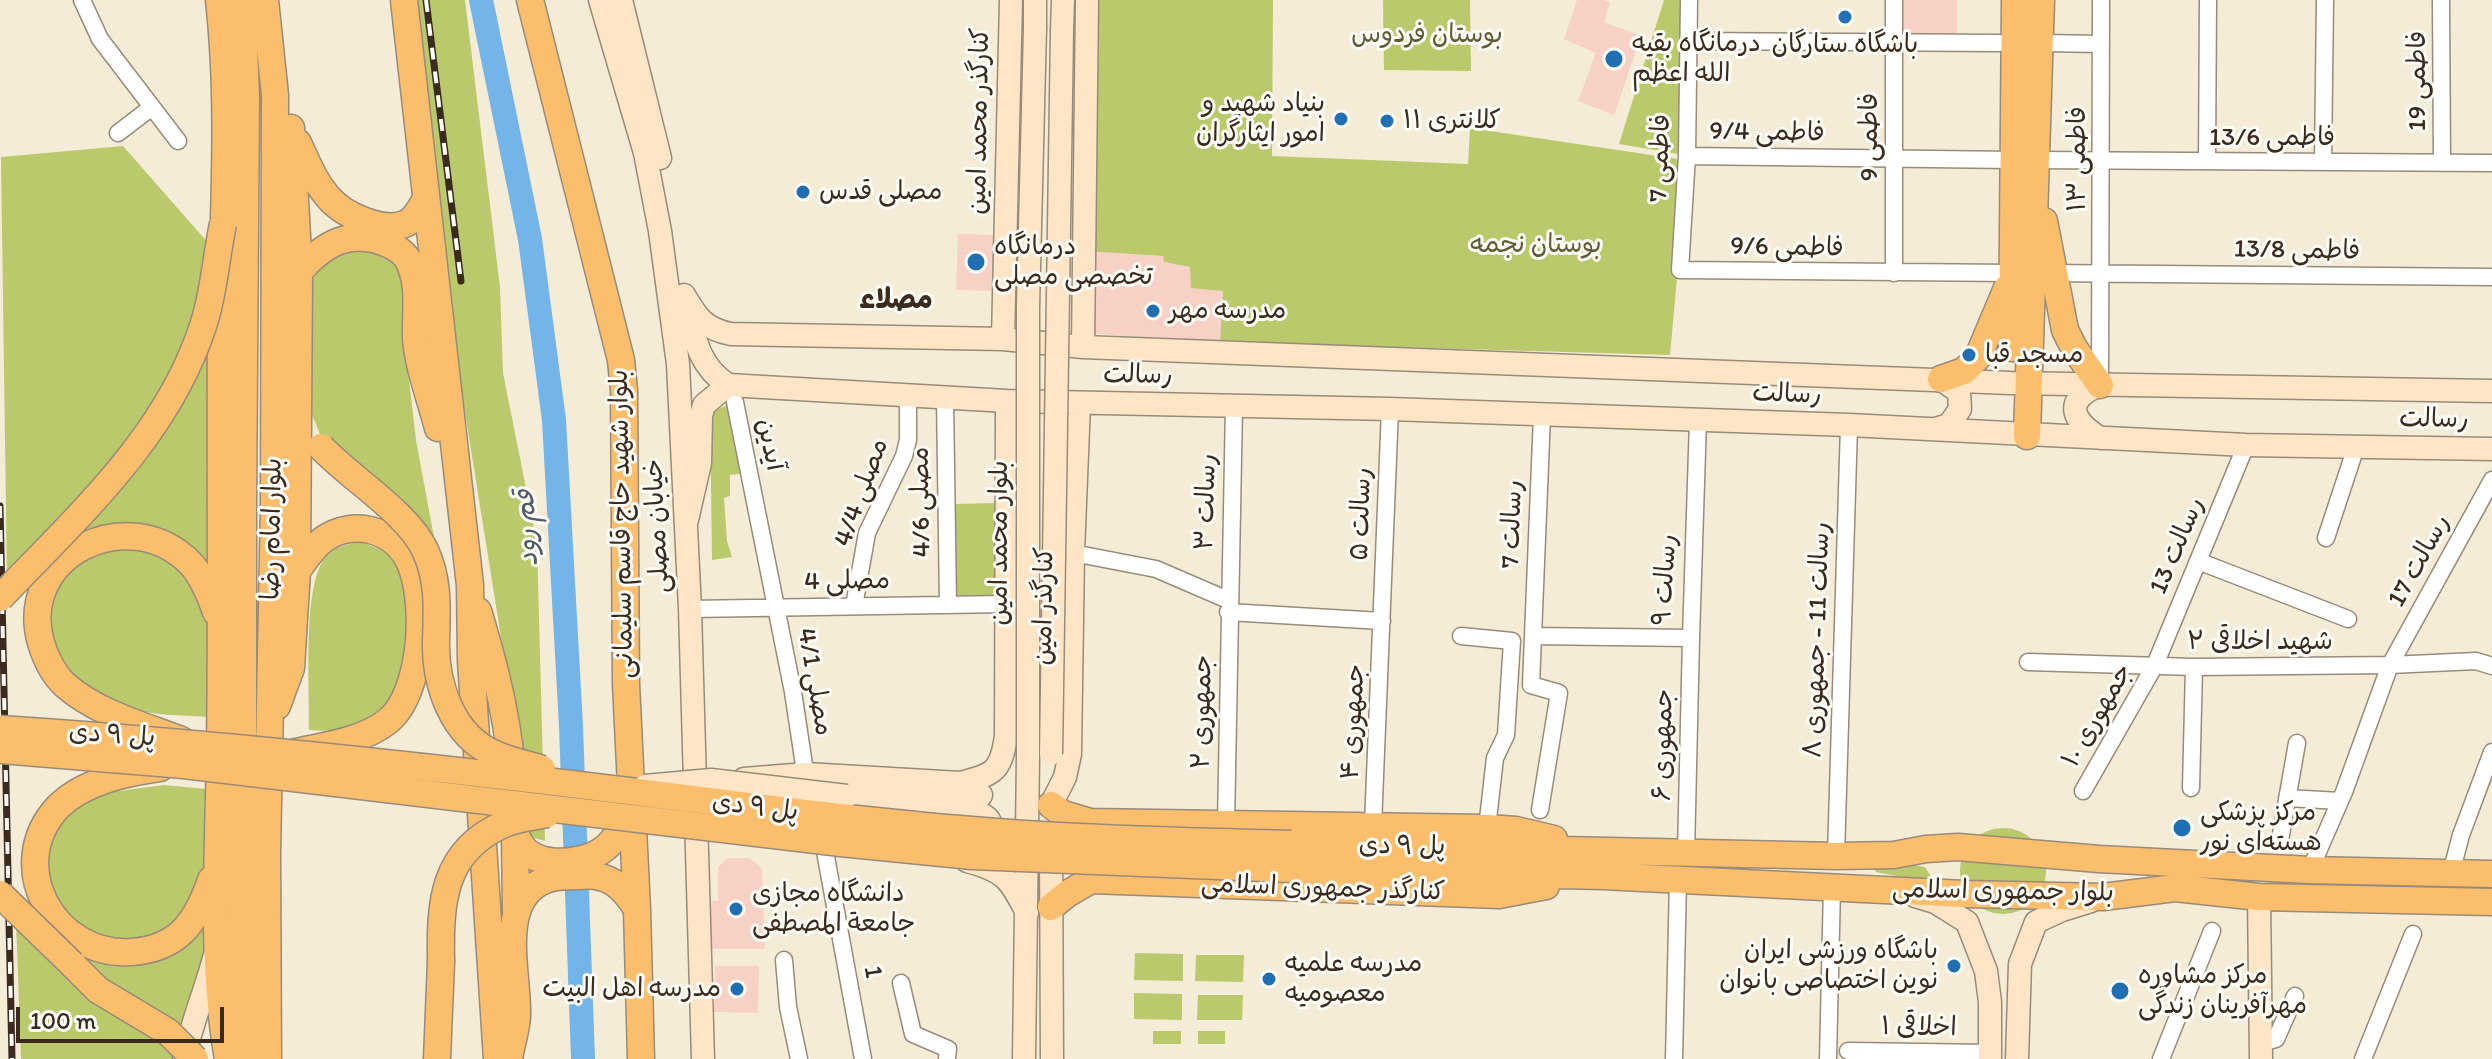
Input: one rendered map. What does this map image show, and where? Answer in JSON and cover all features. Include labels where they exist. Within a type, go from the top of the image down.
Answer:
[{"type":"main road","points":[[219,0],[225,99],[219,479],[222,628],[218,941],[220,1005],[228,1059]]},
{"type":"main road","name":"بلوار امام رضا","points":[[242,0],[246,95],[243,1059]]},
{"type":"main road","points":[[404,0],[470,585],[471,661],[497,1059]]},
{"type":"main road","name":"بلوار شهید حاج قاسم سلیمانی","points":[[530,0],[621,360],[624,390],[626,684],[614,786],[637,909],[641,1059]]},
{"type":"main road","points":[[2015,0],[2033,273],[2020,383],[2018,435]]},
{"type":"main road","points":[[2041,0],[2028,164],[2033,273],[2074,348],[2100,385]]},
{"type":"main road","points":[[266,11],[284,79],[291,126],[299,272],[297,571],[291,668],[271,720]]},
{"type":"main road","name":"بلوار امام رضا","points":[[266,11],[275,95],[271,720],[267,853],[268,1059]]},
{"type":"main road","points":[[291,126],[314,179],[330,200],[349,214],[368,222],[401,225],[409,222],[426,199]]},
{"type":"main road","points":[[0,598],[120,472],[150,433],[178,385],[204,325],[223,224]]},
{"type":"main road","points":[[299,272],[315,253],[345,239],[363,237],[380,240],[407,258],[418,306],[416,341],[461,517]]},
{"type":"main road","points":[[1941,379],[1964,371],[1978,357],[2033,273]]},
{"type":"main road","points":[[297,400],[306,424],[321,447],[400,517],[425,549],[437,596],[436,649],[441,689],[460,725],[493,754],[614,786],[620,831],[587,866],[549,870],[530,888],[516,912]]},
{"type":"main road","points":[[296,752],[374,731],[403,704],[413,682],[416,663],[417,596],[408,558],[394,541],[364,528],[350,529],[324,539],[297,571]]},
{"type":"main road","points":[[184,753],[81,697],[64,684],[52,669],[38,632],[43,594],[51,576],[76,549],[95,540],[137,535],[157,541],[189,562],[210,595],[222,628]]},
{"type":"main road","points":[[470,585],[497,671],[512,765],[516,912],[513,940],[517,1016],[509,1059]]},
{"type":"main road","name":"پل ۹ دی","points":[[0,729],[571,809],[972,856],[1290,869],[1513,862]]},
{"type":"main road","name":"پل ۹ دی","points":[[0,750],[296,752],[614,786],[844,818],[989,831],[1513,862]]},
{"type":"main road","points":[[184,753],[83,790],[59,806],[41,833],[34,861],[38,886],[57,921],[73,936],[96,948],[116,953],[142,951],[166,944],[190,926],[202,907],[219,857]]},
{"type":"main road","points":[[1051,805],[1075,819],[1090,822],[1516,830],[1603,863]]},
{"type":"main road","points":[[437,1059],[440,913],[445,887],[455,865],[470,847],[506,823],[571,809]]},
{"type":"main road","points":[[1039,910],[1091,880],[1075,864],[1073,848],[1078,833],[1090,822]]},
{"type":"main road","points":[[515,835],[522,848],[549,870]]},
{"type":"main road","name":"بلوار جمهوری اسلامی","points":[[1513,862],[1603,863],[1686,853],[1894,855],[1958,847],[2099,859],[2310,870],[2492,874]]},
{"type":"main road","name":"بلوار جمهوری اسلامی","points":[[1603,863],[1678,880],[1894,890],[2103,897],[2175,888],[2259,897],[2492,902]]},
{"type":"main road","name":"کنارگذر جمهوری اسلامی","points":[[1091,880],[1499,895],[1603,863]]},
{"type":"main road","points":[[587,866],[626,890],[637,909]]},
{"type":"main road","points":[[0,894],[98,990],[168,1032],[195,1059]]},
{"type":"street","points":[[82,0],[100,39],[178,141]]},
{"type":"street","name":"خیابان مصلی","points":[[600,0],[645,153],[660,231],[678,364],[690,609],[709,836],[703,1059]]},
{"type":"street","points":[[621,0],[659,149],[684,295],[697,350],[708,369],[732,390]]},
{"type":"street","name":"کنارگذر محمد امین","points":[[1003,339],[1011,0]]},
{"type":"street","name":"بلوار محمد امین","points":[[1035,0],[1028,307],[1028,756],[1052,1059]]},
{"type":"street","name":"بلوار محمد امین","points":[[1024,1059],[1051,805],[1063,0]]},
{"type":"street","points":[[1083,347],[1087,0]]},
{"type":"street","name":"فاطمی 7","points":[[1680,270],[1687,156],[1689,0]]},
{"type":"street","name":"فاطمی 9","points":[[1894,0],[1894,273]]},
{"type":"street","name":"فاطمی ۱۳","points":[[2100,385],[2101,0]]},
{"type":"street","points":[[2207,161],[2208,0]]},
{"type":"street","points":[[2323,162],[2325,0]]},
{"type":"street","name":"فاطمی 19","points":[[2441,0],[2442,163]]},
{"type":"street","points":[[1688,41],[1999,43]]},
{"type":"street","points":[[2045,43],[2101,44]]},
{"type":"street","points":[[118,133],[152,107]]},
{"type":"street","name":"فاطمی 9/4","points":[[1687,156],[1894,158],[2028,164]]},
{"type":"street","name":"فاطمی 13/6","points":[[2028,164],[2102,160],[2492,163]]},
{"type":"street","name":"فاطمی 9/6","points":[[1680,270],[2033,273]]},
{"type":"street","name":"فاطمی 13/8","points":[[2033,273],[2492,277]]},
{"type":"street","points":[[684,295],[700,322],[714,331],[731,334],[1003,339]]},
{"type":"street","name":"رسالت","points":[[1003,339],[1083,347],[2020,383],[2492,391]]},
{"type":"street","points":[[1934,430],[1949,425],[1960,409],[1959,392],[1941,379]]},
{"type":"street","points":[[2100,385],[2087,391],[2075,406],[2081,426],[2100,438]]},
{"type":"street","points":[[687,520],[700,463],[704,405],[732,390],[1007,401]]},
{"type":"street","name":"آیدین","points":[[732,390],[776,607]]},
{"type":"street","name":"مصلی 4/4","points":[[854,606],[867,533],[908,440],[908,395]]},
{"type":"street","name":"مصلی 4/6","points":[[945,398],[948,605]]},
{"type":"street","name":"رسالت","points":[[1007,401],[1390,409],[1849,425],[2246,445],[2492,449]]},
{"type":"street","name":"کنارگذر امین","points":[[960,783],[989,775],[995,770],[1003,755],[1006,736],[1007,401]]},
{"type":"street","name":"کنارگذر امین","points":[[1051,805],[1065,777],[1070,754],[1079,404]]},
{"type":"street","name":"رسالت ۳","points":[[1228,606],[1234,406]]},
{"type":"street","name":"رسالت ۵","points":[[1382,621],[1390,409]]},
{"type":"street","name":"رسالت 7","points":[[1540,810],[1559,693],[1531,685],[1542,415]]},
{"type":"street","name":"رسالت ۹","points":[[1533,636],[1691,638],[1698,420]]},
{"type":"street","name":"رسالت 11 - جمهوری ۸","points":[[1836,856],[1849,425]]},
{"type":"street","name":"رسالت 13","points":[[2155,665],[2246,445]]},
{"type":"street","points":[[2326,538],[2356,447]]},
{"type":"street","name":"رسالت 17","points":[[2310,870],[2340,801],[2390,665],[2492,480]]},
{"type":"street","points":[[1073,553],[1156,569],[1228,606],[1382,621]]},
{"type":"street","points":[[2198,561],[2348,619]]},
{"type":"street","name":"مصلی 4","points":[[690,609],[1005,604]]},
{"type":"street","name":"جمهوری ۲","points":[[1226,824],[1228,606]]},
{"type":"street","name":"مصلی 4/1","points":[[776,607],[804,765]]},
{"type":"street","name":"جمهوری ۴","points":[[1373,825],[1382,621]]},
{"type":"street","points":[[1461,636],[1512,641],[1506,735],[1495,758],[1487,828]]},
{"type":"street","name":"جمهوری ۶","points":[[1686,853],[1691,638]]},
{"type":"street","name":"شهید اخلاقی ۲","points":[[2028,662],[2194,667],[2476,661],[2492,666]]},
{"type":"street","name":"جمهوری ۱۰","points":[[2083,791],[2155,665]]},
{"type":"street","points":[[2191,788],[2194,667]]},
{"type":"street","points":[[2280,840],[2297,743]]},
{"type":"street","points":[[2451,873],[2461,835],[2492,752]]},
{"type":"street","points":[[946,802],[981,795],[1006,779],[1028,756]]},
{"type":"street","points":[[981,795],[960,783],[806,774],[730,779],[716,785],[704,803],[709,836],[969,861],[1000,872],[1039,910]]},
{"type":"street","points":[[614,786],[711,780],[847,796],[946,802],[981,812],[990,821],[992,844],[987,852],[969,861]]},
{"type":"street","points":[[946,802],[960,783]]},
{"type":"street","points":[[2287,798],[2340,801]]},
{"type":"street","name":"1","points":[[824,846],[863,1059]]},
{"type":"street","points":[[1674,1059],[1678,880]]},
{"type":"street","points":[[1828,1059],[1832,887]]},
{"type":"street","points":[[1894,890],[1935,902],[1967,922],[1986,971],[1990,1002],[1990,1056]]},
{"type":"street","points":[[2017,1059],[2020,964],[2036,922],[2103,897]]},
{"type":"street","points":[[2259,897],[2260,1051]]},
{"type":"street","points":[[2161,1059],[2212,931]]},
{"type":"street","points":[[2363,1059],[2413,934]]},
{"type":"street","points":[[184,1059],[218,941]]},
{"type":"street","points":[[784,960],[788,1007],[799,1059]]},
{"type":"street","points":[[901,983],[913,1034],[948,1049],[947,1059]]},
{"type":"street","points":[[2260,1051],[2276,1039],[2295,996]]},
{"type":"street","name":"اخلاقی ۱","points":[[1848,1051],[1990,1056]]},
{"type":"shaded area","name":"درمانگاه بقیه الله اعظم","points":[[1577,0],[1604,0],[1610,3],[1604,22],[1641,36],[1614,115],[1578,101],[1596,53],[1564,39]]},
{"type":"shaded area","points":[[1902,0],[1957,0],[1957,35],[1906,35],[1902,32]]},
{"type":"shaded area","name":"درمانگاه تخصصی مصلی","points":[[958,234],[996,235],[994,291],[956,290]]},
{"type":"shaded area","name":"مدرسه مهر","points":[[1085,251],[1163,256],[1164,262],[1191,267],[1223,290],[1220,342],[1083,333]]},
{"type":"shaded area","name":"دانشگاه مجازی جامعة المصطفی","points":[[728,858],[749,858],[762,868],[765,949],[709,949],[709,901],[718,901],[718,867]]},
{"type":"shaded area","name":"مدرسه اهل البیت","points":[[715,966],[759,966],[758,1013],[714,1012]]},
{"type":"green space","points":[[413,0],[465,0],[500,287],[503,373],[537,543],[545,841],[521,834],[519,749],[445,288]]},
{"type":"green space","name":"بوستان نجمه","points":[[1098,0],[1273,0],[1272,156],[1468,164],[1470,128],[1678,159],[1677,278],[1670,355],[1220,342],[1223,291],[1191,288],[1190,267],[1164,262],[1163,256],[1085,251]]},
{"type":"green space","name":"بوستان فردوس","points":[[1383,0],[1470,0],[1471,71],[1384,70]]},
{"type":"green space","points":[[1664,0],[1682,0],[1678,154],[1619,144]]},
{"type":"green space","points":[[123,146],[210,245],[192,327],[148,421],[7,581],[1,157]]},
{"type":"green space","points":[[335,248],[391,252],[407,279],[407,362],[416,440],[436,548],[322,439],[310,410],[308,283],[314,268]]},
{"type":"green space","points":[[213,322],[216,586],[189,549],[69,542]]},
{"type":"green space","points":[[729,405],[746,473],[730,475],[730,496],[724,498],[727,541],[732,557],[712,560],[710,412]]},
{"type":"green space","points":[[997,503],[999,596],[952,595],[952,504]]},
{"type":"green space","points":[[358,542],[388,554],[403,574],[407,598],[403,676],[385,707],[364,723],[338,730],[309,730],[308,666],[313,591],[325,558],[340,547]]},
{"type":"green space","points":[[110,546],[155,549],[191,575],[211,625],[209,717],[154,713],[113,702],[84,687],[62,661],[51,629],[53,595],[71,567]]},
{"type":"green space","points":[[164,785],[206,789],[203,884],[186,911],[168,930],[141,943],[98,938],[63,916],[43,860],[48,838],[72,807],[96,794]]},
{"type":"green space","points":[[2003,828],[2020,831],[2034,840],[2043,854],[2046,871],[2043,888],[2034,902],[2020,911],[2003,914],[1986,911],[1972,902],[1963,888],[1960,871],[1963,854],[1972,840],[1986,831]]},
{"type":"green space","points":[[1907,864],[1925,867],[1932,878],[1927,882],[1876,872],[1875,869]]},
{"type":"green space","points":[[211,911],[209,939],[182,1029],[127,996],[90,969],[75,946],[119,960]]},
{"type":"green space","points":[[16,922],[176,1051],[174,1059],[21,1059]]},
{"type":"green space","points":[[1135,953],[1183,954],[1183,981],[1134,980]]},
{"type":"green space","points":[[1196,955],[1244,955],[1243,982],[1195,981]]},
{"type":"green space","points":[[1134,993],[1182,994],[1182,1020],[1134,1019]]},
{"type":"green space","points":[[1198,995],[1243,995],[1242,1020],[1197,1020]]},
{"type":"green space","points":[[1153,1031],[1181,1031],[1181,1044],[1153,1044]]},
{"type":"green space","points":[[1198,1031],[1225,1031],[1225,1044],[1198,1044]]},
{"type":"waterway","name":"قم رود","points":[[481,0],[530,239],[554,420],[571,726],[583,1059]]},
{"type":"railway","points":[[426,0],[461,281]]},
{"type":"railway","points":[[0,506],[12,1059]]},
{"type":"place","name":"باشگاه ستارگان","points":[[1845,17]]},
{"type":"place","name":"درمانگاه بقیه الله اعظم","points":[[1614,59]]},
{"type":"place","name":"بنیاد شهید و امور ایثارگران","points":[[1341,119]]},
{"type":"place","name":"کلانتری ۱۱","points":[[1387,121]]},
{"type":"place","name":"مصلی قدس","points":[[803,192]]},
{"type":"place","name":"درمانگاه تخصصی مصلی","points":[[976,262]]},
{"type":"place","name":"مدرسه مهر","points":[[1153,311]]},
{"type":"place","name":"مسجد قبا","points":[[1969,355]]},
{"type":"place","name":"مرکز پزشکی هسته‌ای نور","points":[[2182,828]]},
{"type":"place","name":"دانشگاه مجازی جامعة المصطفی","points":[[736,909]]},
{"type":"place","name":"باشگاه ورزشی ایران نوین اختصاصی بانوان","points":[[1954,966]]},
{"type":"place","name":"مدرسه علمیه معصومیه","points":[[1269,979]]},
{"type":"place","name":"مدرسه اهل البیت","points":[[737,989]]},
{"type":"place","name":"مرکز مشاوره مهرآفرینان زندگی","points":[[2120,991]]},
{"type":"district","name":"مصلاء","points":[[896,301]]}]
